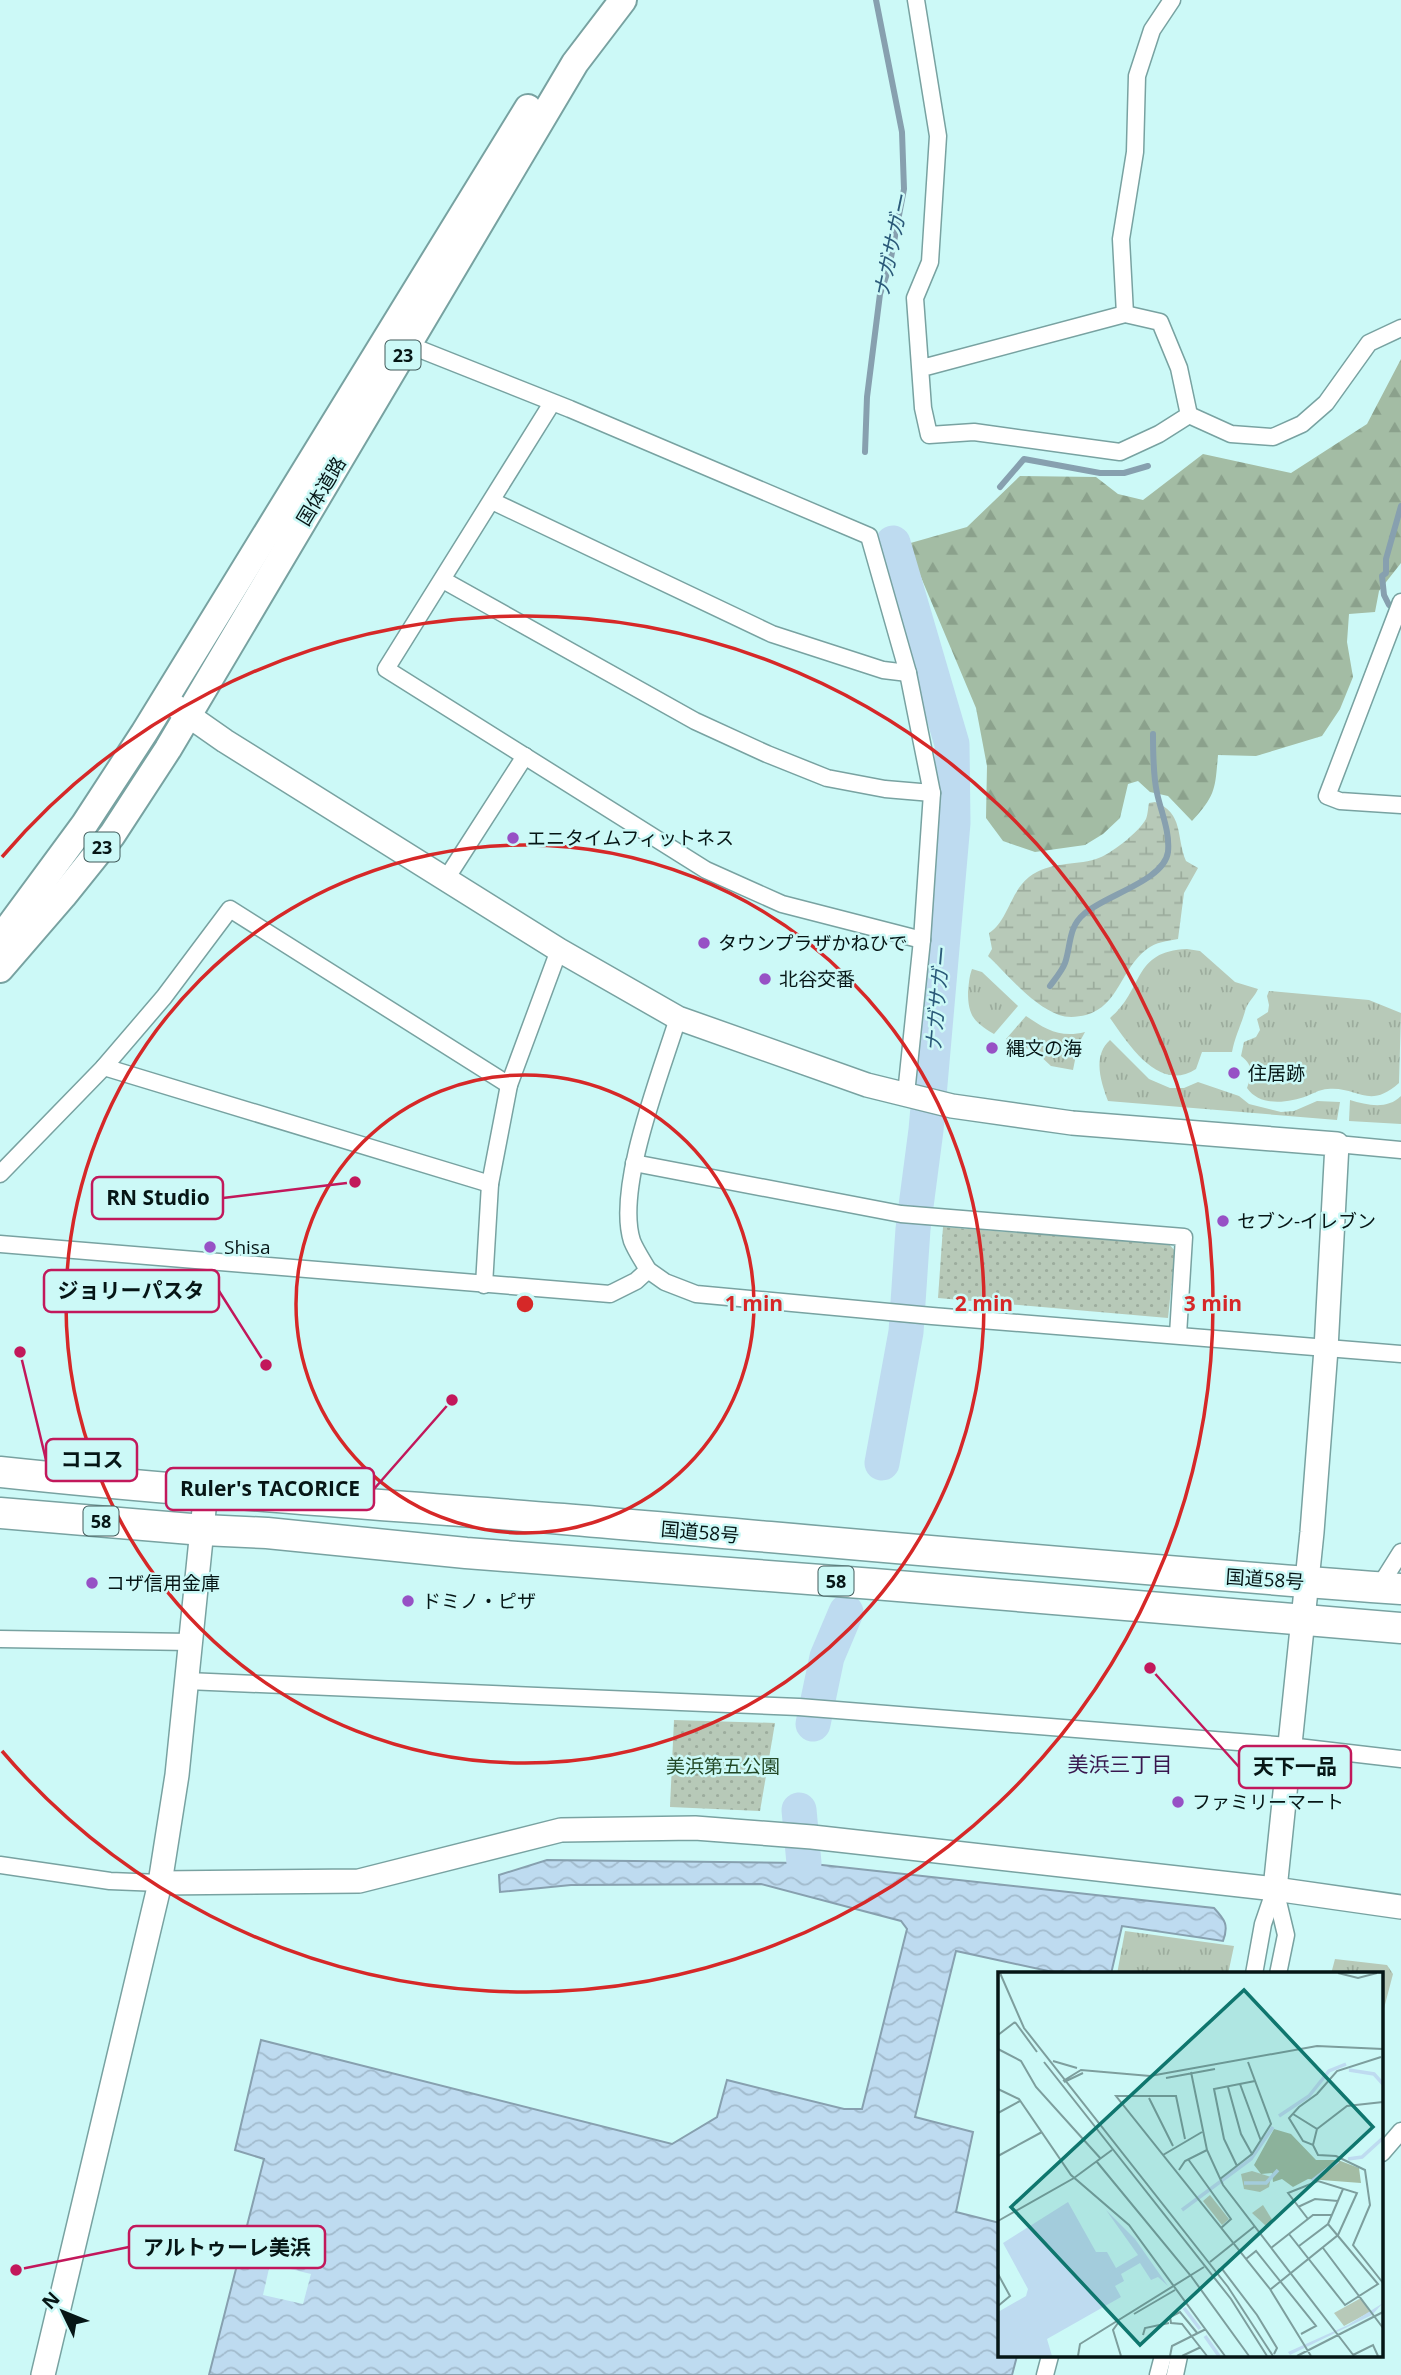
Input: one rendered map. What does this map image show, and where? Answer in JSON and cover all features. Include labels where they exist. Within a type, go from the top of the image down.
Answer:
[{"type":"highway","name":"国道58号","points":[[0,1472],[1070,1564],[1390,1588]]},
{"type":"highway","name":"国道58号","points":[[0,1513],[1401,1628]]},
{"type":"main road","name":"国体道路","points":[[0,939],[84,825],[544,82],[601,0]]},
{"type":"main road","name":"国体道路","points":[[0,969],[112,835],[188,715],[575,63],[623,0]]},
{"type":"street","points":[[916,0],[938,136],[930,262],[915,298],[923,408],[929,435],[974,432],[1120,452],[1159,434],[1189,415]]},
{"type":"street","points":[[1125,314],[1121,239],[1135,152],[1137,76],[1152,30],[1172,0]]},
{"type":"street","points":[[922,369],[1125,314],[1160,322],[1179,368],[1189,415]]},
{"type":"street","points":[[1189,415],[1231,433],[1273,437],[1302,424],[1326,403],[1369,343],[1401,328]]},
{"type":"street","points":[[409,345],[869,537],[908,673],[932,793],[922,940],[906,1094]]},
{"type":"street","points":[[552,403],[386,669],[706,870],[782,904],[922,940]]},
{"type":"street","points":[[492,501],[772,634],[883,670],[908,673]]},
{"type":"street","points":[[443,580],[695,721],[767,754],[827,778],[885,789],[932,793]]},
{"type":"street","points":[[1401,602],[1327,796],[1340,801],[1401,805]]},
{"type":"street","points":[[164,698],[225,741],[559,950],[678,1018],[867,1085],[951,1106],[1072,1123],[1401,1150]]},
{"type":"street","points":[[446,879],[524,756]]},
{"type":"street","points":[[0,1174],[104,1068],[164,997],[230,909],[509,1085]]},
{"type":"street","points":[[484,1284],[490,1184],[509,1085],[559,950]]},
{"type":"street","points":[[678,1018],[634,1163],[628,1212],[633,1242],[648,1270],[665,1282],[696,1294],[1401,1354]]},
{"type":"street","points":[[104,1068],[490,1184]]},
{"type":"street","points":[[1254,1972],[1263,1924],[1275,1889],[1307,1582],[1326,1349],[1337,1144]]},
{"type":"street","points":[[634,1163],[901,1214],[1184,1237],[1178,1335]]},
{"type":"street","points":[[0,1244],[610,1294],[636,1281],[648,1270]]},
{"type":"street","points":[[43,2375],[160,1883],[177,1775],[206,1490]]},
{"type":"street","points":[[1390,1588],[1401,1552]]},
{"type":"street","points":[[0,1639],[191,1642]]},
{"type":"street","points":[[187,1681],[799,1707],[1289,1746],[1401,1759]]},
{"type":"street","points":[[0,1865],[110,1881],[359,1881],[561,1830],[695,1828],[812,1837],[1275,1889],[1401,1907]]},
{"type":"street","points":[[1275,1889],[1286,1935],[1278,1972]]},
{"type":"street","points":[[1384,2151],[1401,2131]]},
{"type":"street","points":[[1045,2375],[1050,2358]]},
{"type":"street","points":[[1158,2375],[1162,2358]]},
{"type":"green space","points":[[1401,359],[1401,563],[1379,591],[1375,612],[1349,614],[1347,642],[1353,677],[1340,709],[1322,736],[1256,756],[1218,755],[1213,791],[1206,805],[1192,821],[1168,796],[1150,792],[1138,781],[1128,784],[1120,818],[1103,834],[1085,845],[1035,852],[1003,841],[986,818],[987,766],[976,708],[907,544],[967,527],[1020,476],[1096,477],[1118,494],[1143,500],[1203,454],[1291,473],[1367,424]]},
{"type":"green space","points":[[1155,802],[1171,812],[1178,827],[1186,861],[1198,868],[1184,893],[1178,939],[1158,943],[1147,949],[1131,966],[1106,1004],[1097,1010],[1072,1017],[1049,1010],[1021,989],[988,956],[992,949],[989,933],[1001,921],[1017,890],[1029,877],[1045,868],[1096,859],[1109,853],[1137,830],[1146,819],[1149,803]]},
{"type":"green space","points":[[1169,951],[1200,951],[1235,982],[1258,989],[1246,1008],[1232,1052],[1202,1052],[1196,1069],[1182,1075],[1170,1075],[1146,1063],[1110,1018],[1129,996],[1147,964]]},
{"type":"green space","points":[[972,969],[982,972],[1018,1006],[994,1034],[977,1022],[971,1013],[968,992]]},
{"type":"green space","points":[[1269,991],[1369,1000],[1401,1013],[1399,1083],[1388,1091],[1370,1096],[1334,1089],[1275,1102],[1253,1094],[1247,1088],[1250,1067],[1241,1056],[1244,1042],[1256,1037],[1260,1030],[1257,1019],[1268,1012]]},
{"type":"green space","points":[[1026,1016],[1061,1033],[1085,1032],[1078,1045],[1073,1070],[1051,1066],[1037,1053],[1006,1039]]},
{"type":"green space","points":[[1110,1040],[1149,1079],[1170,1088],[1184,1088],[1198,1082],[1239,1096],[1249,1104],[1281,1112],[1294,1111],[1317,1101],[1340,1102],[1337,1120],[1108,1101],[1101,1078],[1100,1061],[1104,1046]]},
{"type":"green space","points":[[1401,1096],[1401,1124],[1349,1121],[1350,1100],[1383,1105]]},
{"type":"green space","points":[[943,1227],[1169,1244],[1175,1251],[1168,1318],[938,1298]]},
{"type":"green space","name":"美浜第五公園","points":[[674,1720],[775,1723],[760,1811],[670,1807]]},
{"type":"green space","points":[[1125,1931],[1234,1946],[1228,1972],[1117,1972]]},
{"type":"green space","points":[[1335,1959],[1387,1965],[1393,1974],[1384,2008],[1384,1972],[1332,1972]]},
{"type":"water","points":[[547,1860],[804,1863],[1214,1908],[1225,1923],[1226,1931],[1223,1941],[1122,1926],[1111,1972],[1053,1972],[956,1951],[915,2117],[973,2132],[956,2212],[998,2222],[998,2358],[1016,2358],[1012,2375],[209,2375],[264,2159],[235,2150],[261,2040],[672,2144],[717,2117],[727,2080],[844,2109],[862,2109],[907,1929],[901,1921],[761,1884],[571,1885],[500,1892],[499,1875]]},
{"type":"pier","points":[[270,2264],[311,2274],[303,2304],[263,2295]]},
{"type":"waterway","name":"ナガサガー","points":[[865,452],[867,397],[880,294],[889,268],[904,189],[902,132],[876,0]]},
{"type":"waterway","points":[[1000,487],[1024,459],[1100,473],[1124,473],[1148,466]]},
{"type":"waterway","points":[[1389,605],[1384,595],[1382,576],[1386,573],[1386,559],[1401,506]]},
{"type":"waterway","name":"ナガサガー","points":[[882,1463],[906,1332],[913,1229],[926,1130],[953,823],[952,744],[893,543]]},
{"type":"waterway","points":[[1050,986],[1065,963],[1079,919],[1093,907],[1145,879],[1164,862],[1168,852],[1168,837],[1156,786],[1153,734]]},
{"type":"waterway","name":"ナガサガー","points":[[813,1724],[827,1657],[846,1612]]},
{"type":"waterway","name":"ナガサガー","points":[[799,1810],[804,1863]]},
{"type":"place","name":"エニタイムフィットネス","points":[[513,838]]},
{"type":"place","name":"タウンプラザかねひで","points":[[704,943]]},
{"type":"place","name":"北谷交番","points":[[765,979]]},
{"type":"place","name":"縄文の海","points":[[992,1048]]},
{"type":"place","name":"住居跡","points":[[1234,1073]]},
{"type":"place","name":"RN Studio","points":[[355,1182]]},
{"type":"place","name":"セブン-イレブン","points":[[1223,1221]]},
{"type":"place","name":"Shisa","points":[[210,1247]]},
{"type":"place","name":"ココス","points":[[20,1352]]},
{"type":"place","name":"ジョリーパスタ","points":[[266,1365]]},
{"type":"place","name":"Ruler's TACORICE","points":[[452,1400]]},
{"type":"place","name":"コザ信用金庫","points":[[92,1583]]},
{"type":"place","name":"ドミノ・ピザ","points":[[408,1601]]},
{"type":"place","name":"天下一品","points":[[1150,1668]]},
{"type":"place","name":"ファミリーマート","points":[[1178,1802]]},
{"type":"place","name":"アルトゥーレ美浜","points":[[16,2270]]},
{"type":"district","name":"美浜三丁目","points":[[1120,1764]]}]
